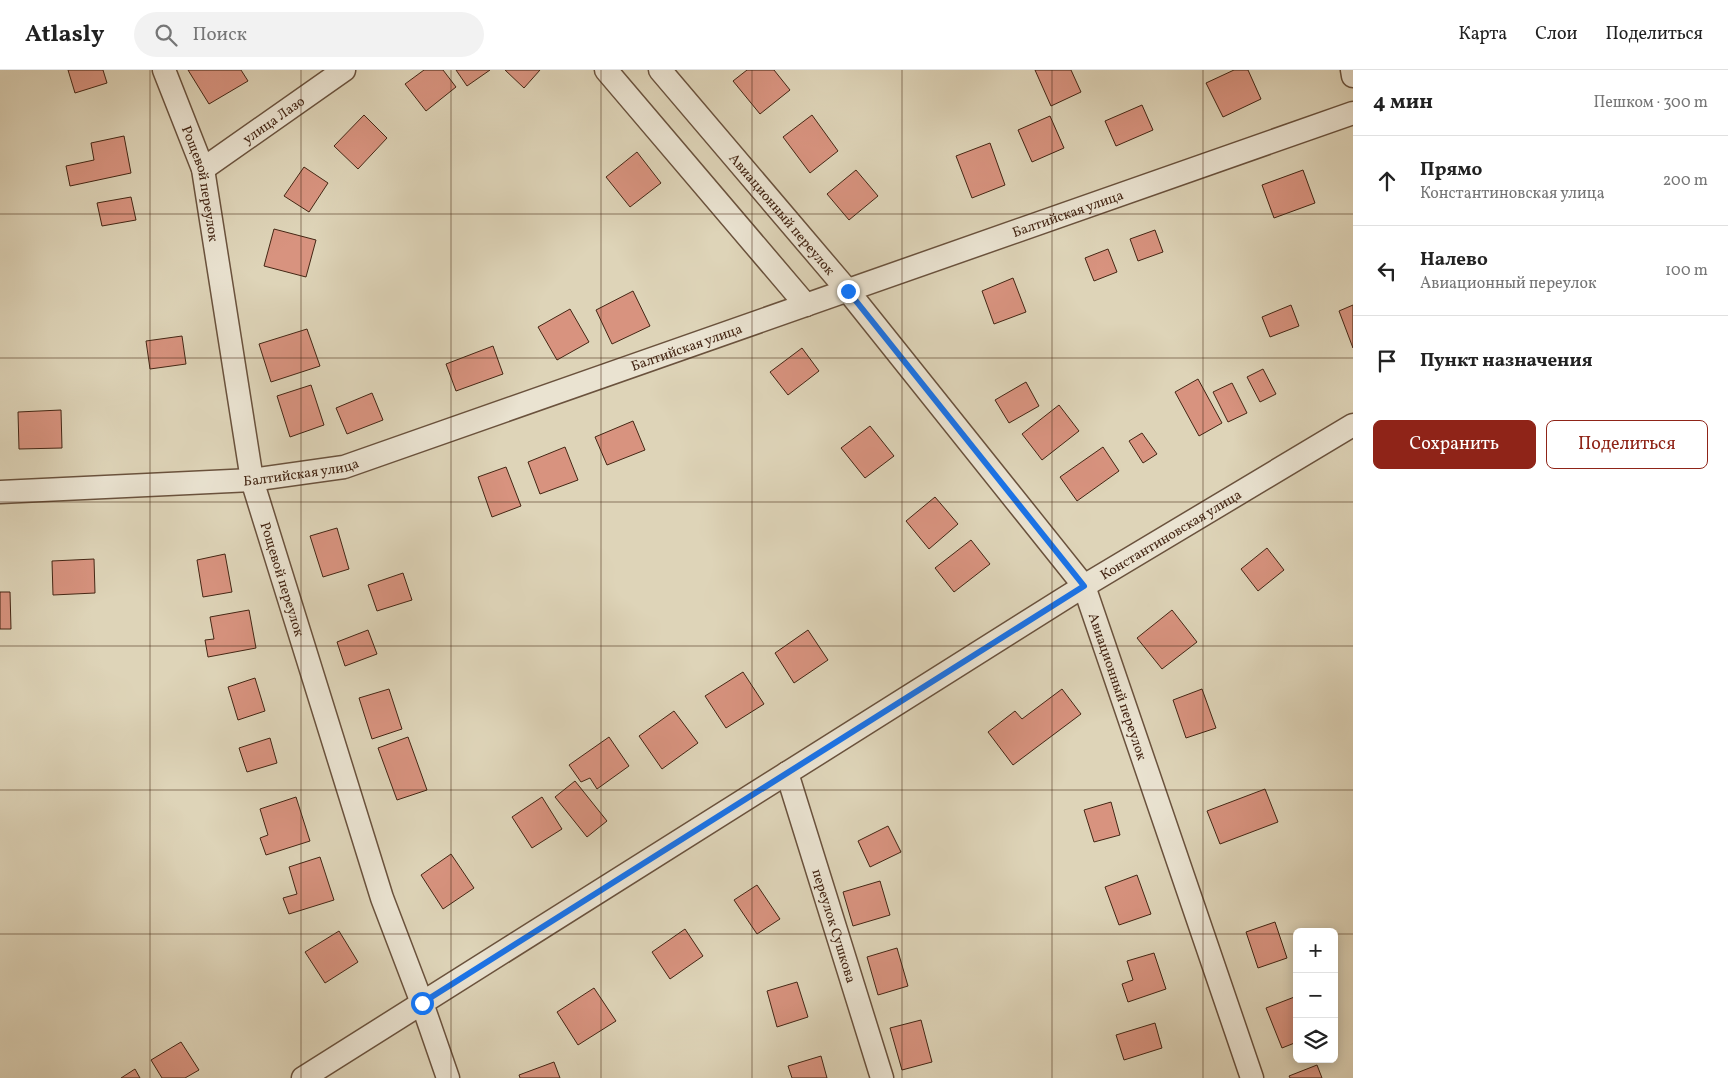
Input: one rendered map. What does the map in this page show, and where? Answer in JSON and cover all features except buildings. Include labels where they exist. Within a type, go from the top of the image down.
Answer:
[{"type":"street","name":"Рощевой переулок","points":[[164,70],[203,169],[252,480],[382,898],[448,1078]]},
{"type":"street","name":"улица Лазо","points":[[203,169],[344,70]]},
{"type":"street","points":[[606,70],[806,305]]},
{"type":"street","name":"Авиационный переулок","points":[[660,70],[848,291],[1084,586],[1252,1078]]},
{"type":"street","points":[[1352,70],[1353,76]]},
{"type":"street","name":"Балтийская улица","points":[[0,492],[252,480],[344,467],[1353,113]]},
{"type":"street","name":"Константиновская улица","points":[[303,1078],[1084,586],[1353,425]]},
{"type":"street","name":"переулок Сушкова","points":[[787,773],[882,1078]]},
{"type":"route","points":[[422,1003],[1084,586],[848,291]]}]
